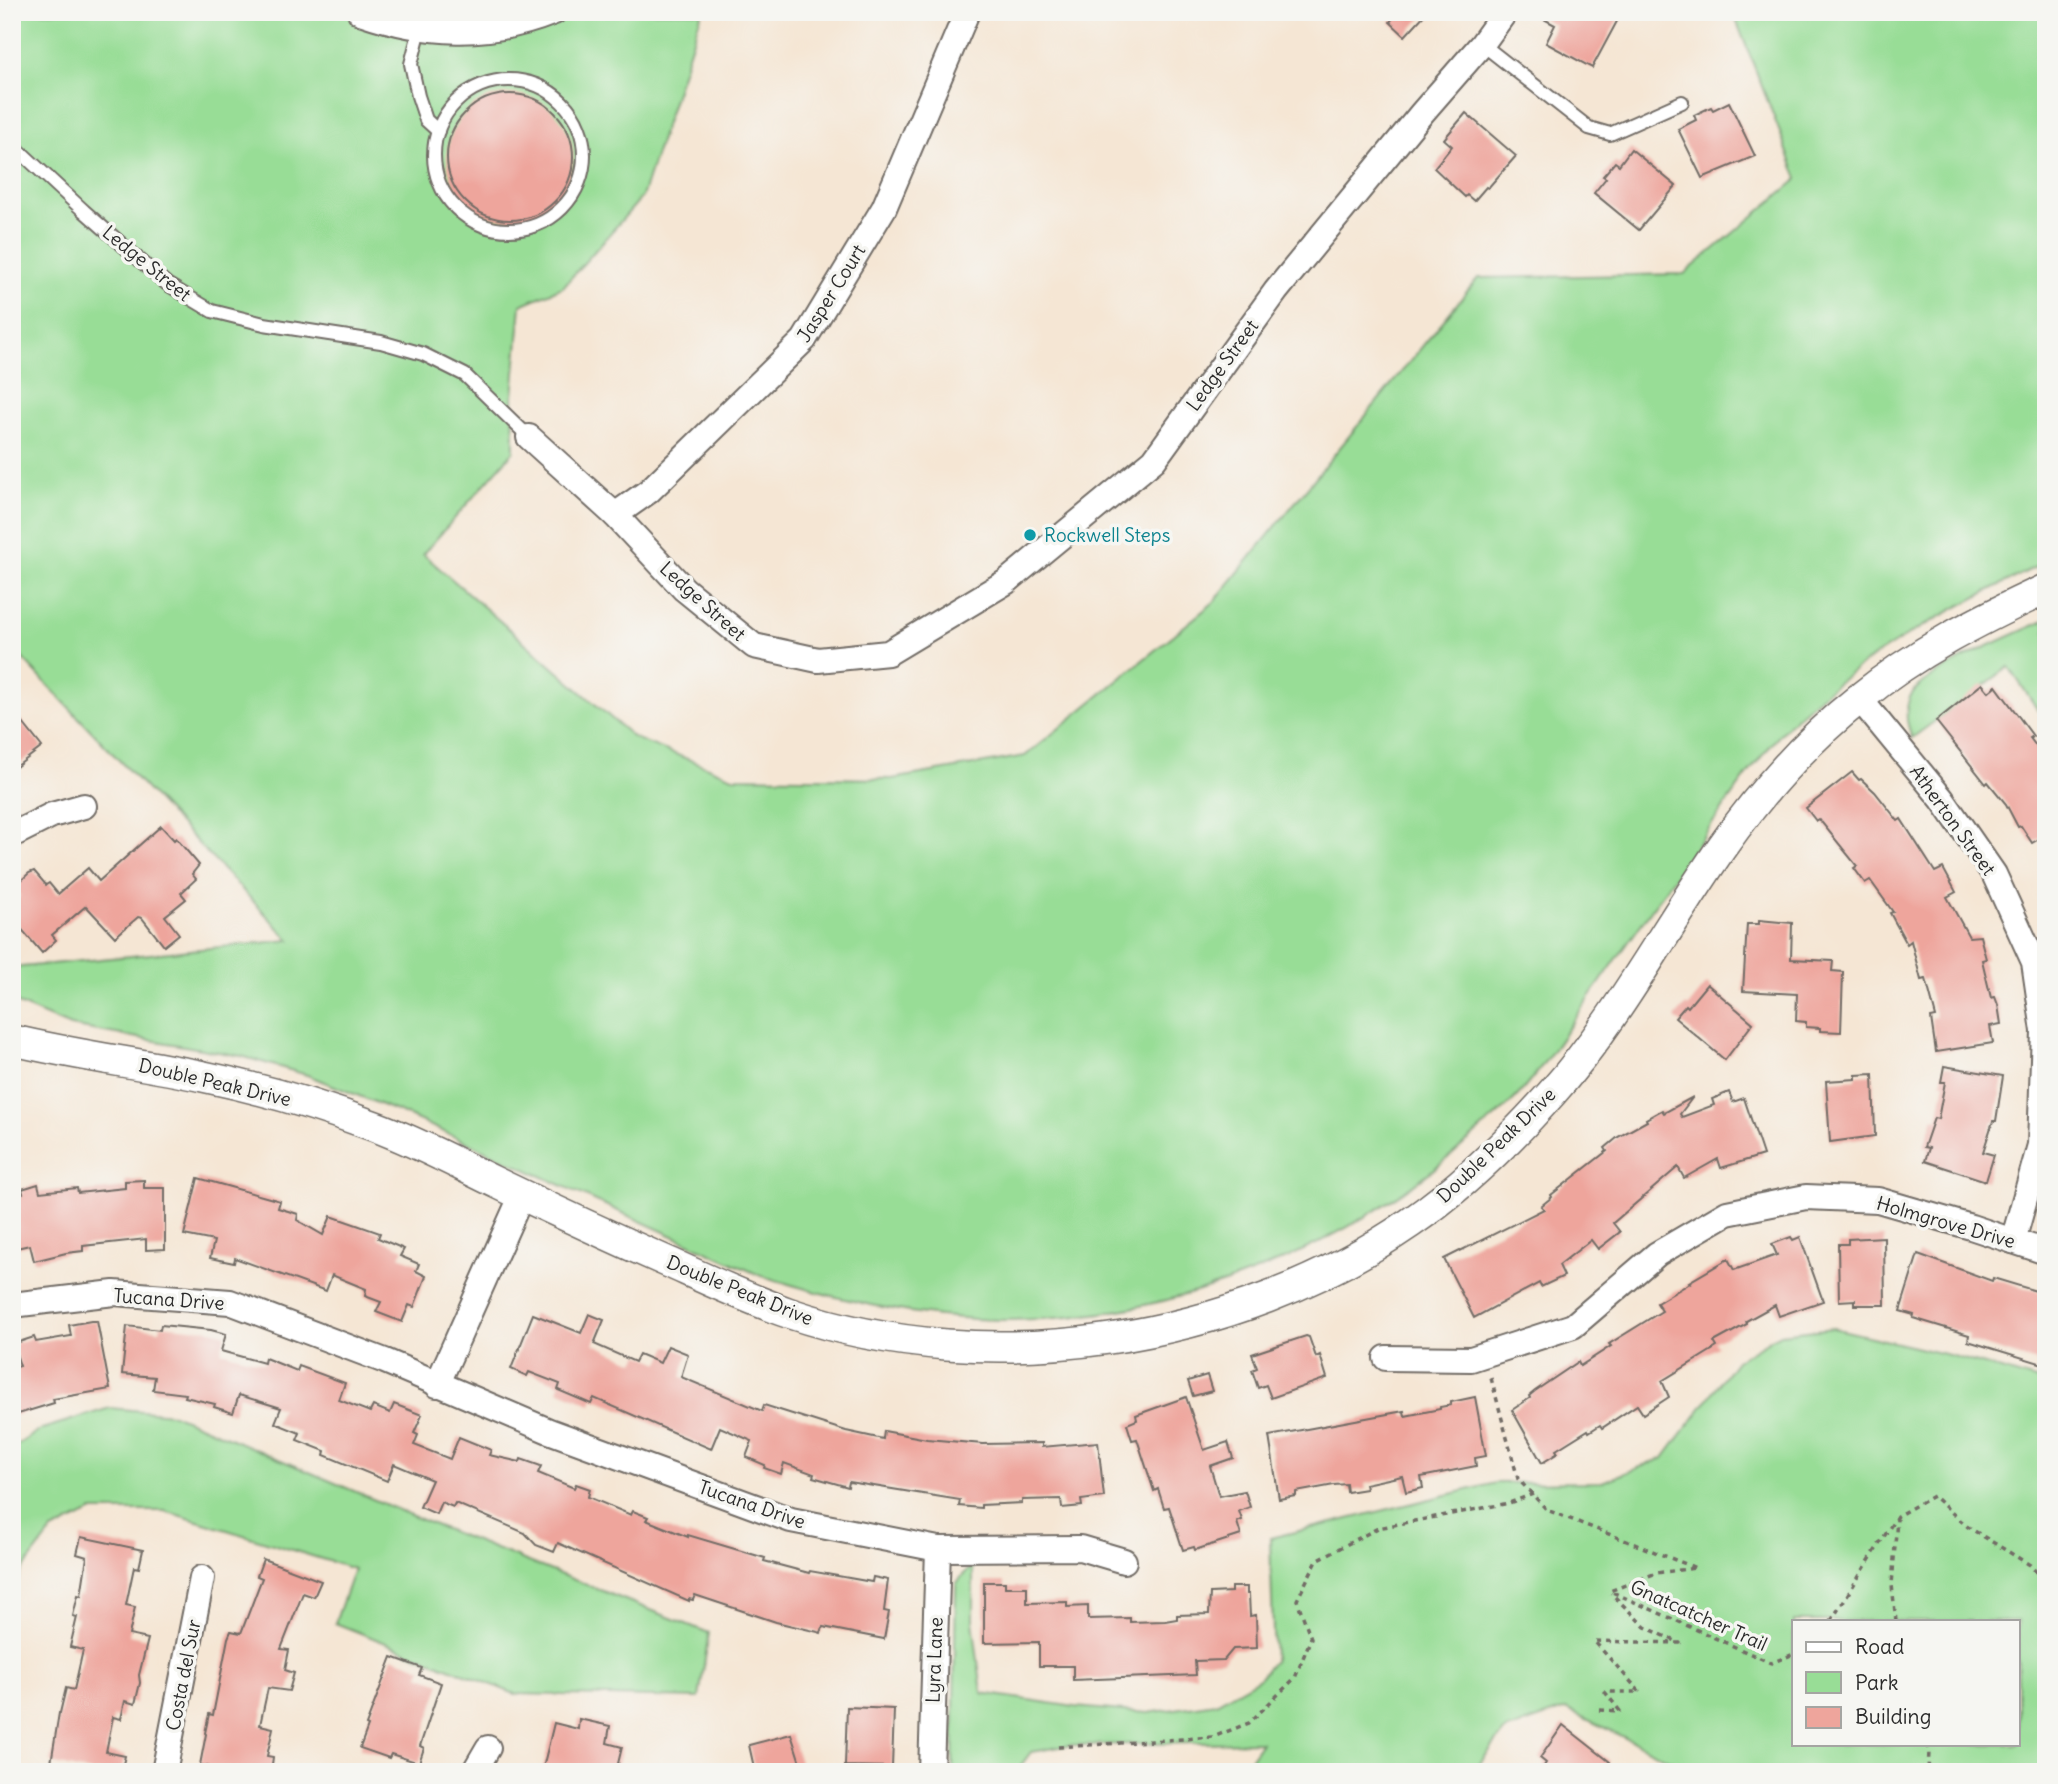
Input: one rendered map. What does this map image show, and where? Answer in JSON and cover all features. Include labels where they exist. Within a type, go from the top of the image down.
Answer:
[{"type":"street","points":[[360,12],[403,26],[451,32],[492,30],[554,12]]},
{"type":"street","name":"Jasper Court","points":[[615,516],[649,491],[804,340],[884,208],[967,12]]},
{"type":"street","name":"Ledge Street","points":[[529,437],[615,516],[684,589],[754,646],[818,660],[888,653],[1006,582],[1154,460],[1276,291],[1506,12]]},
{"type":"street","name":"Double Peak Drive","points":[[12,1040],[243,1085],[337,1112],[410,1141],[522,1195],[762,1303],[819,1322],[898,1339],[989,1346],[1088,1342],[1177,1325],[1208,1317],[1292,1287],[1365,1252],[1412,1222],[1465,1180],[1518,1130],[1585,1052],[1724,844],[1792,762],[1859,698],[1897,670],[1949,638],[2046,589]]},
{"type":"street","name":"Atherton Street","points":[[1859,698],[1942,799],[1994,874],[2034,962],[2044,1031],[2040,1145],[2013,1241]]},
{"type":"street","points":[[12,835],[52,815],[84,806]]},
{"type":"street","points":[[437,1385],[522,1195]]},
{"type":"street","name":"Holmgrove Drive","points":[[1386,1359],[1471,1359],[1573,1326],[1657,1254],[1727,1213],[1806,1197],[1878,1200],[2046,1252]]},
{"type":"street","name":"Tucana Drive","points":[[12,1306],[114,1293],[230,1303],[385,1361],[549,1431],[791,1520],[938,1549],[1080,1548],[1124,1561]]},
{"type":"street","name":"Lyra Lane","points":[[931,1772],[938,1549]]},
{"type":"street","name":"Costa del Sur","points":[[164,1772],[202,1578]]},
{"type":"street","points":[[474,1772],[488,1748]]},
{"type":"lane","points":[[420,29],[411,64],[426,120],[438,131]]},
{"type":"lane","points":[[1482,44],[1588,128],[1610,134],[1682,102]]},
{"type":"lane","points":[[520,80],[544,88],[565,104],[579,125],[585,150],[582,176],[572,198],[555,215],[534,227],[510,231],[486,227],[466,217],[449,200],[438,178],[434,155],[438,131],[450,108],[470,91],[494,81],[520,80]]},
{"type":"lane","name":"Ledge Street","points":[[12,144],[167,284],[212,311],[264,324],[381,342],[423,354],[465,375],[529,437]]},
{"type":"path","name":"Gnatcatcher Trail","points":[[1491,1378],[1518,1479],[1547,1510],[1696,1568],[1656,1573],[1610,1591]]},
{"type":"path","points":[[1058,1747],[1213,1737],[1249,1723],[1295,1678],[1311,1638],[1297,1600],[1317,1560],[1378,1528],[1509,1503],[1533,1494]]},
{"type":"path","points":[[1832,1620],[1897,1517],[1933,1496],[1968,1527],[2031,1565],[2046,1583]]},
{"type":"path","points":[[1896,1620],[1892,1585],[1897,1517]]},
{"type":"path","name":"Gnatcatcher Trail","points":[[1610,1591],[1771,1663],[1792,1655]]},
{"type":"path","points":[[1600,1710],[1620,1711],[1605,1692],[1640,1692],[1594,1641],[1680,1643],[1645,1627],[1610,1591]]},
{"type":"path","points":[[1928,1746],[1928,1772]]},
{"type":"green space","points":[[12,12],[702,12],[642,197],[563,287],[521,305],[513,396],[514,451],[423,554],[634,738],[733,777],[892,779],[1025,756],[1214,602],[1478,278],[1684,274],[1798,179],[1733,12],[2046,12],[2046,562],[1911,633],[1847,676],[1790,724],[1744,779],[1553,1051],[1521,1092],[1430,1172],[1376,1210],[1319,1243],[1259,1270],[1197,1292],[1133,1307],[1068,1317],[1002,1320],[940,1316],[818,1292],[759,1275],[409,1116],[307,1075],[241,1056],[70,1026],[18,1004],[12,994],[12,968],[290,940],[19,655],[12,644]]},
{"type":"green space","points":[[2046,620],[2046,722],[2009,667],[1912,738],[1907,708],[1910,697],[1918,687],[1950,665]]},
{"type":"green space","points":[[1833,1328],[1953,1356],[2046,1383],[2046,1772],[1695,1772],[1566,1709],[1505,1731],[1473,1772],[1241,1772],[1262,1742],[1071,1745],[1031,1752],[1016,1772],[953,1772],[956,1584],[973,1566],[973,1621],[982,1693],[1075,1707],[1148,1713],[1216,1703],[1258,1679],[1274,1661],[1270,1538],[1496,1483],[1602,1482],[1664,1458],[1736,1361],[1780,1334]]},
{"type":"green space","points":[[110,1408],[173,1414],[422,1520],[709,1633],[699,1698],[515,1694],[335,1623],[354,1569],[165,1511],[93,1511],[52,1531],[21,1572],[12,1594],[12,1448],[42,1429]]},
{"type":"building","points":[[1398,12],[1427,12],[1405,36],[1390,22]]},
{"type":"building","points":[[1531,12],[1622,12],[1592,68],[1546,43],[1555,25]]},
{"type":"building","points":[[510,94],[534,99],[554,113],[568,133],[573,157],[568,181],[554,201],[534,215],[510,220],[486,215],[466,201],[452,181],[447,157],[452,133],[466,113],[486,99]]},
{"type":"building","points":[[1729,102],[1755,156],[1702,178],[1678,129],[1696,120],[1694,115]]},
{"type":"building","points":[[1466,113],[1516,156],[1474,201],[1467,195],[1465,197],[1434,168],[1452,146],[1444,139]]},
{"type":"building","points":[[1631,149],[1676,186],[1639,230],[1594,193],[1606,178],[1603,176],[1615,162],[1619,165]]},
{"type":"building","points":[[1982,684],[1989,692],[1996,686],[2033,736],[2030,738],[2046,759],[2046,835],[2032,843],[2021,826],[2018,827],[2006,804],[1988,782],[1986,784],[1936,721]]},
{"type":"building","points":[[12,709],[42,747],[12,770]]},
{"type":"building","points":[[1852,772],[1875,792],[1898,821],[1901,819],[1935,872],[1943,868],[1956,892],[1947,897],[1969,937],[1980,936],[1986,959],[1982,960],[1991,998],[1995,997],[2001,1024],[1990,1026],[1993,1043],[1936,1052],[1931,1018],[1936,1017],[1926,979],[1921,980],[1911,941],[1907,944],[1890,913],[1893,912],[1870,880],[1865,883],[1854,868],[1857,866],[1819,819],[1816,821],[1806,808]]},
{"type":"building","points":[[161,826],[174,840],[176,838],[199,865],[192,874],[196,879],[181,893],[186,899],[165,916],[179,934],[164,946],[142,918],[138,917],[115,937],[86,906],[52,935],[56,940],[42,953],[12,918],[12,902],[20,896],[13,888],[29,873],[34,871],[58,894],[88,868],[99,881]]},
{"type":"building","points":[[1759,920],[1792,923],[1791,959],[1833,961],[1832,971],[1843,972],[1841,1032],[1820,1031],[1820,1028],[1806,1027],[1806,1022],[1796,1021],[1797,994],[1743,991],[1747,924],[1759,924]]},
{"type":"building","points":[[1707,984],[1753,1023],[1725,1060],[1675,1018]]},
{"type":"building","points":[[1944,1066],[2003,1076],[1996,1121],[1993,1121],[1983,1152],[1994,1155],[1986,1181],[1925,1161],[1929,1148],[1924,1147],[1934,1118],[1938,1119],[1945,1082],[1941,1082]]},
{"type":"building","points":[[1873,1074],[1875,1136],[1830,1142],[1826,1081],[1856,1079],[1856,1075]]},
{"type":"building","points":[[1729,1092],[1733,1102],[1744,1098],[1763,1155],[1721,1168],[1718,1159],[1684,1178],[1678,1167],[1613,1223],[1620,1232],[1598,1249],[1591,1240],[1559,1265],[1564,1276],[1541,1287],[1539,1283],[1474,1318],[1444,1259],[1544,1209],[1541,1206],[1551,1195],[1607,1151],[1605,1148],[1618,1137],[1647,1121],[1646,1119],[1662,1110],[1664,1113],[1693,1097],[1680,1114],[1682,1117],[1714,1105],[1712,1099]]},
{"type":"building","points":[[198,1178],[280,1201],[278,1208],[298,1214],[297,1220],[323,1235],[331,1216],[380,1233],[378,1238],[404,1249],[400,1256],[419,1264],[416,1271],[426,1276],[414,1307],[409,1305],[402,1322],[376,1312],[381,1302],[365,1296],[366,1289],[332,1275],[326,1291],[235,1258],[234,1263],[210,1258],[214,1241],[184,1235]]},
{"type":"building","points":[[144,1180],[144,1188],[165,1188],[165,1249],[146,1250],[146,1239],[83,1246],[83,1251],[34,1261],[30,1245],[12,1249],[12,1196],[23,1193],[22,1189],[38,1184],[40,1192],[77,1188],[78,1193],[125,1188],[125,1181]]},
{"type":"building","points":[[1791,1237],[1793,1240],[1800,1237],[1823,1301],[1779,1316],[1775,1305],[1746,1321],[1747,1324],[1714,1342],[1717,1347],[1662,1381],[1669,1397],[1643,1414],[1637,1405],[1602,1428],[1600,1425],[1589,1432],[1588,1430],[1556,1450],[1558,1453],[1542,1463],[1512,1410],[1578,1362],[1580,1366],[1611,1346],[1609,1344],[1662,1311],[1657,1303],[1689,1282],[1728,1259],[1734,1270],[1777,1255],[1772,1244]]},
{"type":"building","points":[[1884,1237],[1885,1305],[1855,1305],[1855,1300],[1839,1301],[1838,1244],[1848,1244],[1848,1239]]},
{"type":"building","points":[[1918,1254],[1992,1281],[1993,1278],[2046,1294],[2046,1365],[1968,1341],[1969,1335],[1913,1318],[1914,1315],[1900,1311]]},
{"type":"building","points":[[533,1314],[581,1333],[589,1314],[604,1320],[594,1344],[635,1362],[639,1354],[660,1363],[668,1346],[688,1354],[681,1377],[762,1411],[764,1405],[846,1431],[883,1439],[884,1431],[927,1439],[983,1444],[1042,1443],[1042,1447],[1098,1442],[1104,1497],[1081,1500],[1082,1506],[1062,1508],[1061,1499],[1022,1500],[1022,1503],[981,1505],[981,1508],[959,1506],[960,1500],[849,1482],[848,1487],[813,1477],[814,1474],[784,1463],[781,1474],[746,1457],[752,1441],[720,1427],[711,1449],[594,1398],[591,1404],[558,1390],[560,1384],[529,1372],[527,1376],[511,1369]]},
{"type":"building","points":[[97,1321],[110,1389],[53,1399],[54,1403],[12,1416],[12,1368],[20,1366],[13,1344],[34,1337],[36,1342],[71,1336],[69,1325]]},
{"type":"building","points":[[161,1325],[226,1334],[221,1351],[264,1363],[265,1358],[297,1371],[299,1366],[345,1383],[339,1400],[370,1412],[373,1406],[390,1413],[394,1404],[422,1415],[414,1433],[418,1435],[414,1445],[450,1459],[459,1437],[491,1450],[489,1455],[520,1462],[521,1459],[541,1466],[538,1473],[574,1488],[576,1484],[590,1489],[588,1497],[631,1515],[633,1511],[648,1517],[646,1520],[688,1537],[809,1573],[810,1571],[872,1582],[873,1577],[888,1580],[884,1611],[889,1612],[884,1639],[823,1627],[821,1633],[776,1622],[695,1595],[693,1600],[689,1601],[558,1543],[554,1552],[536,1545],[525,1533],[455,1503],[453,1507],[441,1502],[436,1514],[420,1507],[432,1480],[394,1464],[387,1481],[324,1455],[325,1451],[297,1440],[300,1433],[275,1423],[281,1408],[239,1395],[233,1413],[214,1407],[215,1404],[185,1397],[186,1394],[153,1390],[155,1377],[122,1374],[127,1326],[160,1330]]},
{"type":"building","points":[[1309,1337],[1316,1357],[1320,1355],[1327,1378],[1271,1398],[1266,1385],[1258,1388],[1252,1370],[1257,1368],[1252,1354]]},
{"type":"building","points":[[1207,1375],[1212,1391],[1193,1396],[1188,1381]]},
{"type":"building","points":[[1186,1397],[1204,1450],[1228,1442],[1233,1458],[1210,1466],[1219,1496],[1245,1491],[1250,1507],[1239,1511],[1242,1520],[1237,1522],[1241,1535],[1195,1550],[1194,1547],[1183,1550],[1169,1507],[1164,1508],[1158,1489],[1154,1491],[1137,1439],[1132,1440],[1127,1424],[1137,1420],[1136,1415]]},
{"type":"building","points":[[1475,1397],[1486,1456],[1475,1458],[1476,1466],[1421,1477],[1423,1488],[1406,1492],[1402,1476],[1365,1484],[1366,1489],[1347,1492],[1346,1484],[1334,1485],[1296,1492],[1296,1496],[1279,1499],[1269,1436],[1404,1411],[1405,1416],[1440,1409],[1451,1405],[1451,1402]]},
{"type":"building","points":[[81,1537],[143,1550],[139,1568],[134,1567],[126,1605],[135,1607],[129,1635],[148,1639],[139,1675],[140,1683],[135,1704],[125,1701],[121,1719],[113,1717],[106,1752],[125,1756],[121,1772],[90,1772],[51,1763],[66,1688],[74,1690],[83,1650],[70,1647],[77,1617],[73,1616],[78,1595],[81,1596],[87,1557],[77,1554]]},
{"type":"building","points":[[263,1559],[321,1581],[314,1597],[303,1593],[281,1649],[289,1650],[285,1670],[294,1673],[289,1691],[268,1688],[260,1725],[273,1728],[267,1756],[273,1757],[271,1772],[221,1772],[221,1769],[200,1765],[205,1733],[209,1714],[213,1715],[228,1638],[231,1631],[241,1633],[262,1578],[257,1576]]},
{"type":"building","points":[[984,1582],[1005,1582],[1005,1587],[1027,1587],[1027,1603],[1067,1602],[1067,1607],[1088,1606],[1088,1619],[1130,1618],[1130,1622],[1165,1621],[1177,1619],[1177,1615],[1209,1614],[1210,1593],[1231,1592],[1231,1587],[1247,1587],[1250,1616],[1256,1615],[1257,1648],[1233,1649],[1224,1660],[1195,1661],[1196,1675],[1073,1680],[1073,1666],[1039,1666],[1039,1642],[984,1643]]},
{"type":"building","points":[[392,1657],[422,1668],[419,1675],[441,1683],[420,1746],[424,1748],[419,1763],[391,1754],[389,1758],[360,1748]]},
{"type":"building","points":[[847,1707],[894,1709],[892,1767],[845,1766]]},
{"type":"building","points":[[579,1719],[610,1726],[607,1743],[622,1747],[616,1772],[542,1772],[554,1723],[578,1729]]},
{"type":"building","points":[[1563,1725],[1610,1762],[1603,1772],[1540,1772],[1546,1763],[1540,1758]]},
{"type":"building","points":[[791,1734],[803,1772],[755,1772],[749,1745]]},
{"type":"place","name":"Rockwell Steps","points":[[1030,535]]}]
